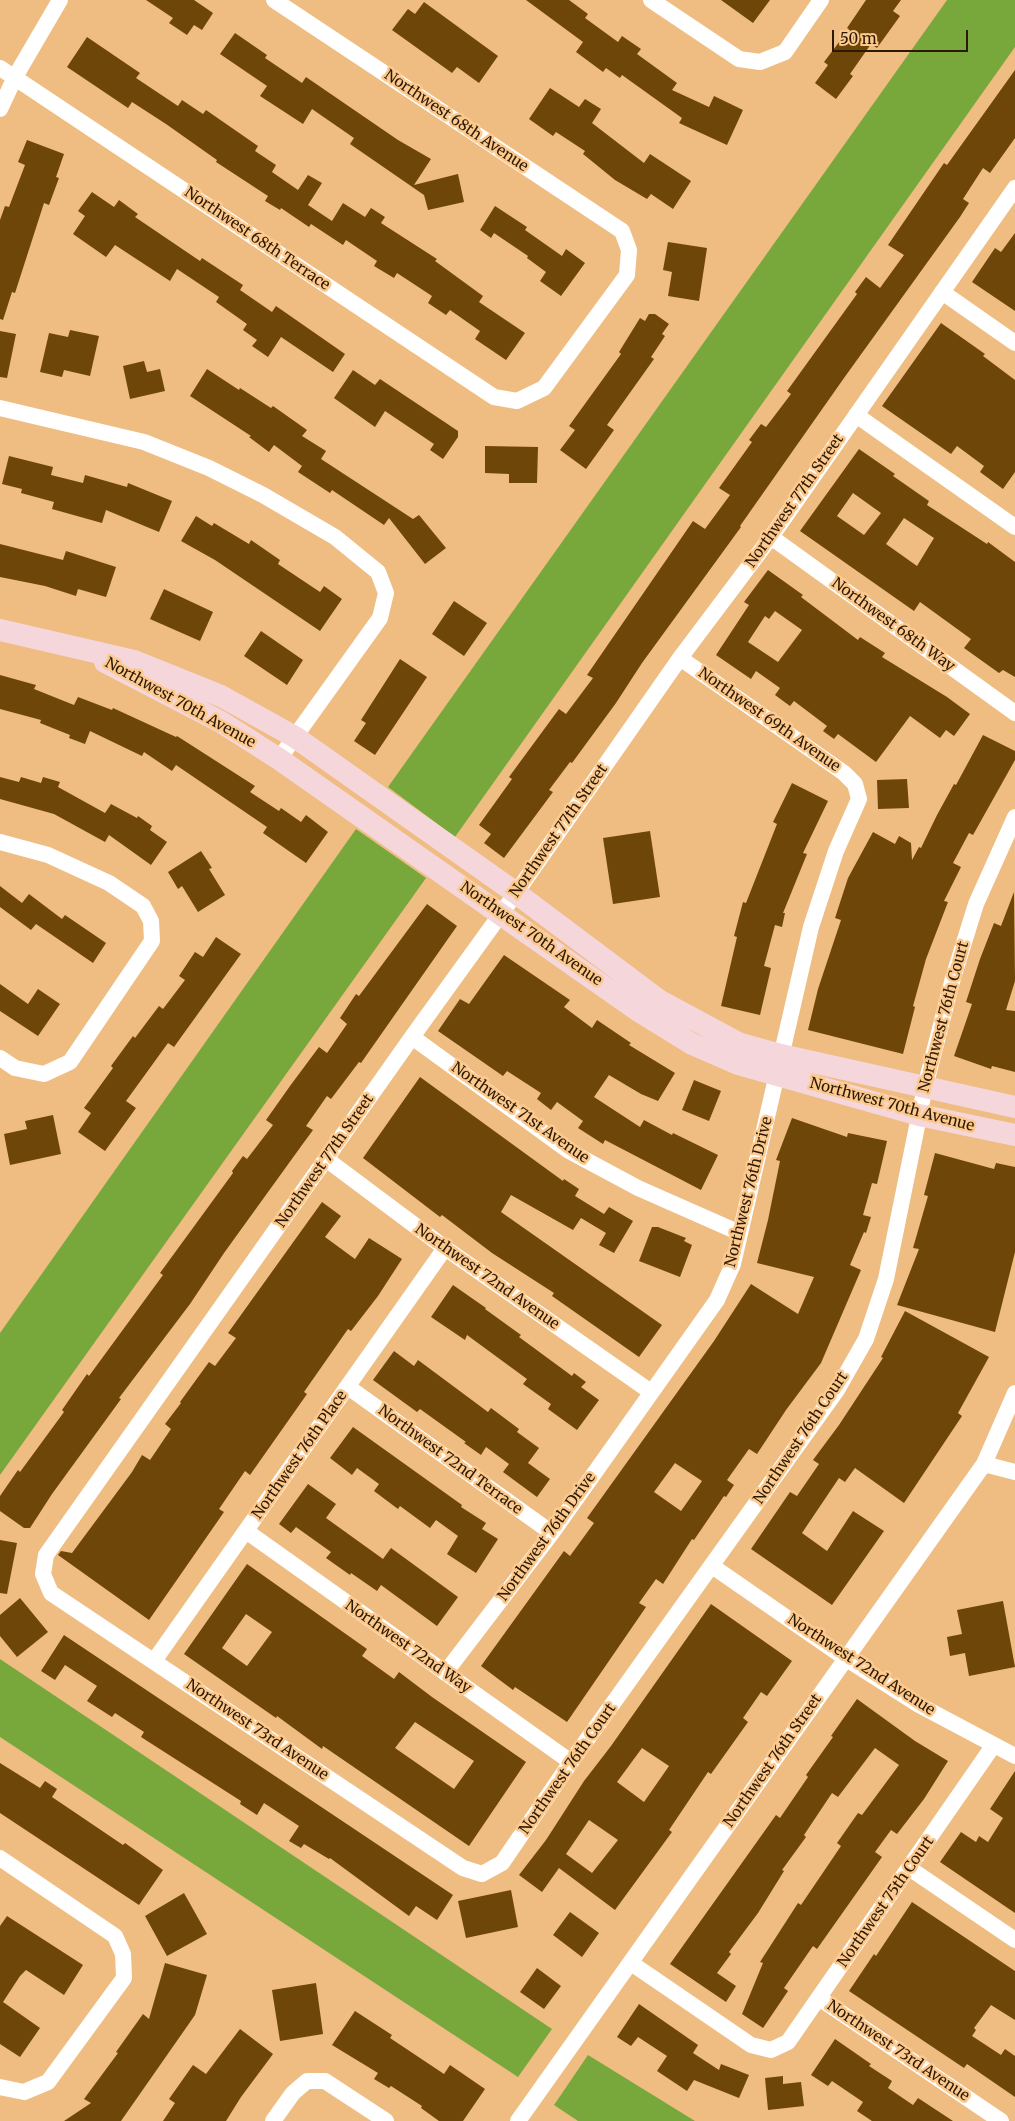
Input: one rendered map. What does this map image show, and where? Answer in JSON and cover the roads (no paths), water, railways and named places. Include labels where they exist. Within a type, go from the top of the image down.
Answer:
[{"type":"street","points":[[0,109],[15,77],[60,0]]},
{"type":"street","name":"Northwest 68th Avenue","points":[[274,0],[622,231],[629,250],[627,275],[544,388],[517,401]]},
{"type":"street","points":[[651,0],[739,59],[760,62],[785,52],[821,0]]},
{"type":"street","name":"Northwest 68th Terrace","points":[[0,68],[494,397],[517,401]]},
{"type":"street","name":"Northwest 77th Street","points":[[43,1574],[46,1555],[516,893],[680,658],[771,537],[1015,188]]},
{"type":"street","points":[[942,292],[1015,344]]},
{"type":"street","points":[[0,408],[144,442],[209,468],[263,495],[335,537],[378,572],[386,593],[380,618],[279,759]]},
{"type":"street","points":[[856,415],[1015,527]]},
{"type":"street","name":"Northwest 68th Way","points":[[771,537],[1015,713]]},
{"type":"street","name":"Northwest 70th Avenue","points":[[0,630],[134,661],[221,696],[295,737],[516,893],[660,1000],[779,1064],[919,1114],[1015,1136]]},
{"type":"street","name":"Northwest 70th Avenue","points":[[82,650],[139,682],[221,722],[279,759],[501,912],[640,1012],[692,1044],[738,1064],[779,1064],[924,1087],[1015,1107]]},
{"type":"street","name":"Northwest 69th Avenue","points":[[680,658],[844,773],[856,784]]},
{"type":"street","name":"Northwest 76th Drive","points":[[445,1673],[552,1533],[717,1300],[733,1264],[811,926],[836,851],[859,799],[856,784]]},
{"type":"street","name":"Northwest 76th Court","points":[[482,1874],[502,1864],[571,1762],[837,1390],[866,1339],[886,1280],[924,1087],[953,978],[976,904],[1015,816]]},
{"type":"street","points":[[0,842],[48,855],[108,884],[142,906],[152,921],[152,941],[70,1062],[44,1074],[15,1068],[0,1058]]},
{"type":"street","name":"Northwest 71st Avenue","points":[[412,1037],[569,1150],[638,1188],[740,1233]]},
{"type":"street","name":"Northwest 72nd Avenue","points":[[326,1159],[445,1248],[651,1392]]},
{"type":"street","name":"Northwest 76th Place","points":[[154,1661],[445,1248]]},
{"type":"street","name":"Northwest 72nd Terrace","points":[[348,1387],[552,1533]]},
{"type":"street","name":"Northwest 76th Street","points":[[518,2121],[984,1464],[1015,1393]]},
{"type":"street","points":[[984,1464],[1015,1472]]},
{"type":"street","name":"Northwest 72nd Way","points":[[246,1531],[571,1762]]},
{"type":"street","name":"Northwest 72nd Avenue","points":[[712,1566],[845,1658],[919,1705],[1015,1756]]},
{"type":"street","name":"Northwest 73rd Avenue","points":[[43,1574],[51,1592],[463,1868],[482,1874]]},
{"type":"street","name":"Northwest 75th Court","points":[[631,1963],[751,2045],[771,2050],[788,2042],[993,1746]]},
{"type":"street","points":[[0,1858],[115,1936],[123,1954],[124,1978],[48,2082],[24,2092],[0,2087]]},
{"type":"street","points":[[909,1868],[1015,1940]]},
{"type":"street","name":"Northwest 73rd Avenue","points":[[819,1998],[1001,2121]]},
{"type":"street","points":[[273,2121],[293,2093],[307,2081],[325,2081],[386,2121]]}]
